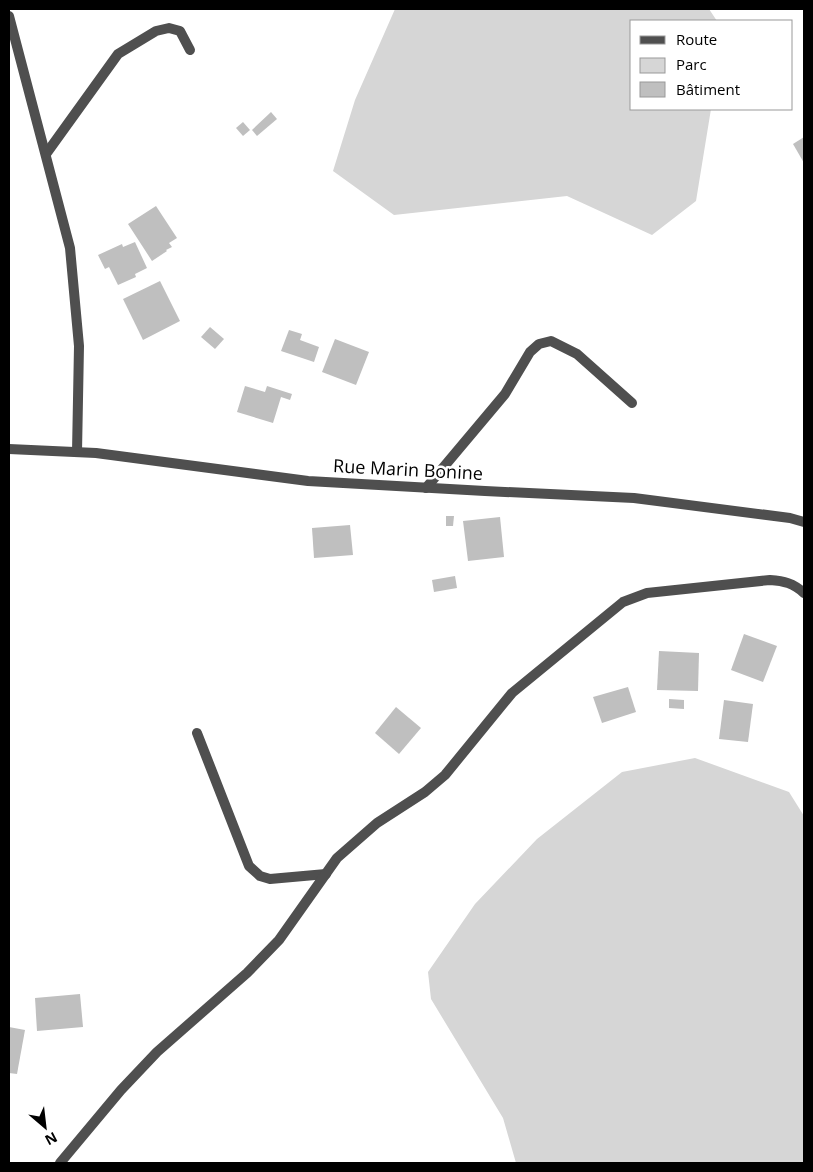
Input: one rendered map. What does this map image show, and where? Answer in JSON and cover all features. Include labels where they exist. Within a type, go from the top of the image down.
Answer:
[{"type":"street","points":[[9,16],[70,248],[79,346],[77,452]]},
{"type":"street","points":[[46,154],[118,54],[156,31],[169,28],[180,31],[190,50]]},
{"type":"street","points":[[426,488],[505,394],[530,352],[539,344],[551,342],[577,354],[632,403]]},
{"type":"street","name":"Rue Marin Bonine","points":[[9,449],[96,453],[308,481],[634,498],[790,518],[804,522]]},
{"type":"street","points":[[60,1163],[121,1090],[157,1052],[247,973],[279,940],[337,858],[377,823],[426,792],[446,775],[512,693],[624,602],[647,593],[770,580],[786,582],[798,587],[804,593]]},
{"type":"street","points":[[197,733],[249,866],[260,876],[270,879],[326,874]]},
{"type":"green space","points":[[395,9],[709,9],[716,20],[630,20],[630,110],[711,110],[696,201],[652,235],[567,196],[394,215],[333,171],[355,100]]},
{"type":"green space","points":[[695,758],[789,792],[804,816],[804,1163],[516,1163],[503,1118],[431,999],[428,972],[475,904],[537,839],[622,772]]},
{"type":"building","points":[[271,112],[277,119],[257,136],[252,130]]},
{"type":"building","points":[[243,122],[250,130],[243,136],[236,128]]},
{"type":"building","points":[[804,137],[804,163],[793,144]]},
{"type":"building","points":[[156,206],[177,238],[169,243],[172,247],[152,261],[128,224]]},
{"type":"building","points":[[135,242],[147,268],[135,274],[136,277],[118,285],[109,267],[105,269],[98,255],[122,244],[123,247]]},
{"type":"building","points":[[160,281],[180,321],[143,340],[123,299]]},
{"type":"building","points":[[210,327],[224,339],[215,349],[201,337]]},
{"type":"building","points":[[289,330],[302,334],[300,340],[319,347],[314,362],[281,351]]},
{"type":"building","points":[[335,339],[369,352],[356,385],[322,372]]},
{"type":"building","points":[[245,386],[265,392],[267,386],[292,394],[290,400],[281,397],[273,423],[237,412]]},
{"type":"building","points":[[446,516],[454,516],[453,526],[446,526]]},
{"type":"building","points":[[500,517],[504,557],[468,561],[463,521]]},
{"type":"building","points":[[350,525],[353,555],[314,558],[312,528]]},
{"type":"building","points":[[455,576],[457,588],[434,592],[432,580]]},
{"type":"building","points":[[744,634],[777,646],[763,682],[731,670]]},
{"type":"building","points":[[659,651],[699,653],[698,691],[657,690]]},
{"type":"building","points":[[628,687],[636,712],[602,723],[593,697]]},
{"type":"building","points":[[669,699],[684,700],[684,709],[669,708]]},
{"type":"building","points":[[724,700],[753,704],[748,742],[719,739]]},
{"type":"building","points":[[396,707],[421,728],[399,754],[375,733]]},
{"type":"building","points":[[80,994],[83,1027],[37,1031],[35,998]]},
{"type":"building","points":[[9,1027],[25,1030],[17,1074],[9,1073]]}]
